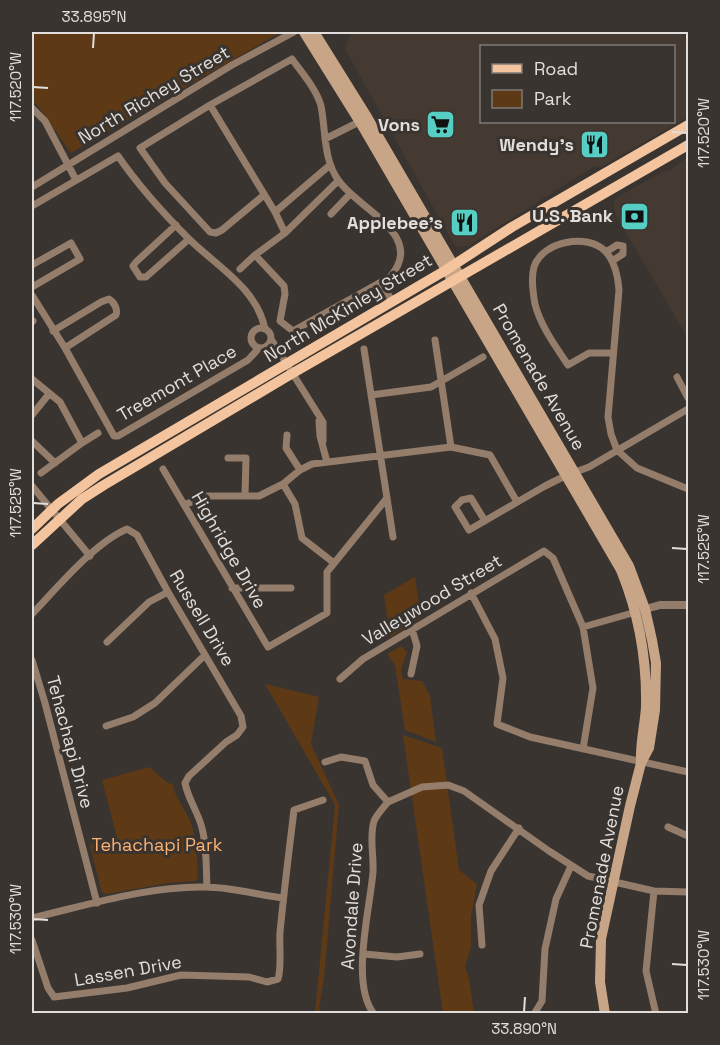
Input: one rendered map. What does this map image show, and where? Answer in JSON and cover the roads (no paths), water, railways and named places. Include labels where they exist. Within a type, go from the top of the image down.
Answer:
[{"type":"main road","name":"Promenade Avenue","points":[[304,32],[363,119]]},
{"type":"main road","name":"Promenade Avenue","points":[[314,32],[571,474],[629,566],[641,610],[646,664],[646,710],[640,747],[641,763],[613,883],[600,954],[600,982],[604,1014]]},
{"type":"main road","name":"North McKinley Street","points":[[32,529],[82,500],[392,301],[512,227],[688,125]]},
{"type":"main road","name":"North McKinley Street","points":[[290,368],[457,279],[688,145]]},
{"type":"main road","name":"North McKinley Street","points":[[32,545],[55,515]]},
{"type":"street","name":"North Richey Street","points":[[32,187],[232,64],[294,32]]},
{"type":"street","points":[[255,255],[284,286],[285,294],[280,321],[292,331],[390,277],[398,265],[400,256],[398,241],[391,229],[338,181],[330,165],[320,104],[306,78],[292,59],[140,148],[165,183],[210,232],[222,230],[264,195]]},
{"type":"street","points":[[210,105],[285,233]]},
{"type":"street","points":[[32,108],[45,121],[76,180]]},
{"type":"street","points":[[325,139],[363,119]]},
{"type":"street","points":[[32,206],[118,156],[189,239],[224,267],[249,295],[265,329],[270,333],[271,339],[323,422],[323,441],[327,462]]},
{"type":"street","points":[[274,212],[330,165]]},
{"type":"street","points":[[240,269],[285,233],[338,181]]},
{"type":"street","points":[[331,214],[350,194]]},
{"type":"street","points":[[177,225],[133,266],[140,277],[146,277],[189,239]]},
{"type":"street","points":[[613,353],[589,353],[568,365],[540,316],[534,291],[534,267],[539,258],[566,241],[598,247],[606,252],[618,276],[619,290],[608,417],[617,450],[637,468],[688,489]]},
{"type":"street","points":[[32,265],[71,243],[80,259],[32,287]]},
{"type":"street","points":[[606,252],[617,244],[623,246],[623,254],[612,261]]},
{"type":"street","points":[[381,282],[392,301]]},
{"type":"street","points":[[32,295],[53,331],[65,348],[116,315],[116,308],[109,299],[53,331]]},
{"type":"street","points":[[265,329],[256,330],[252,335],[253,344],[259,348],[268,345],[271,339]]},
{"type":"street","points":[[435,340],[451,447]]},
{"type":"street","name":"Treemont Place","points":[[65,348],[114,436],[118,436],[248,360],[259,348]]},
{"type":"street","points":[[364,349],[393,537]]},
{"type":"street","points":[[371,395],[431,387],[483,357]]},
{"type":"street","points":[[677,377],[688,398]]},
{"type":"street","points":[[32,379],[60,402],[82,443]]},
{"type":"street","points":[[32,415],[49,394]]},
{"type":"street","points":[[485,521],[471,498],[462,500],[455,507],[469,531],[517,502],[571,474],[590,467],[688,408]]},
{"type":"street","points":[[40,473],[98,433]]},
{"type":"street","points":[[286,435],[286,448],[300,471]]},
{"type":"street","points":[[32,441],[55,463]]},
{"type":"street","points":[[184,504],[206,496],[259,496],[283,484],[312,464],[451,447],[490,456],[517,502]]},
{"type":"street","points":[[228,458],[246,458],[245,496]]},
{"type":"street","name":"Highridge Drive","points":[[163,469],[268,647],[327,613],[327,572],[334,563]]},
{"type":"street","points":[[283,484],[294,504],[302,538],[334,563],[387,498]]},
{"type":"street","points":[[32,486],[90,556],[32,614]]},
{"type":"street","name":"Russell Drive","points":[[90,556],[117,533],[127,529],[137,536],[241,716],[243,727],[237,735],[226,742],[189,776],[185,783],[186,792],[195,805],[203,829],[207,887]]},
{"type":"street","name":"Valleywood Street","points":[[340,679],[363,658],[544,551],[553,558],[583,627]]},
{"type":"street","points":[[232,588],[291,588]]},
{"type":"street","points":[[107,642],[149,602],[168,592]]},
{"type":"street","points":[[471,593],[495,639],[503,678],[497,724],[530,737],[688,772]]},
{"type":"street","points":[[583,749],[593,688],[583,627],[660,605],[688,604]]},
{"type":"street","points":[[411,674],[417,646],[412,629]]},
{"type":"street","points":[[106,726],[133,717],[155,703],[205,655]]},
{"type":"street","name":"Tehachapi Drive","points":[[32,660],[97,903]]},
{"type":"street","points":[[326,762],[341,757],[366,761],[373,785],[388,802],[422,787],[448,785],[464,792],[588,876],[654,891],[688,892]]},
{"type":"street","points":[[32,918],[166,889],[207,887],[283,898],[294,810],[323,800]]},
{"type":"street","name":"Avondale Drive","points":[[374,1014],[366,1004],[362,980],[367,910],[373,872],[372,832],[375,819],[388,802]]},
{"type":"street","points":[[668,827],[688,836]]},
{"type":"street","points":[[482,945],[479,904],[491,871],[519,828]]},
{"type":"street","points":[[534,1014],[542,1001],[545,949],[556,899],[572,866]]},
{"type":"street","points":[[654,891],[646,971],[656,1014]]},
{"type":"street","name":"Lassen Drive","points":[[32,940],[48,988],[54,997],[127,988],[181,975],[249,978],[267,982],[278,979],[281,970],[279,954],[283,898]]},
{"type":"street","points":[[364,954],[397,957],[420,954]]},
{"type":"place","name":"Vons","points":[[441,125]]},
{"type":"place","name":"Wendy's","points":[[595,145]]},
{"type":"place","name":"U.S. Bank","points":[[634,216]]},
{"type":"place","name":"Applebee's","points":[[464,223]]},
{"type":"park label","name":"Tehachapi Park","points":[[157,845]]}]
